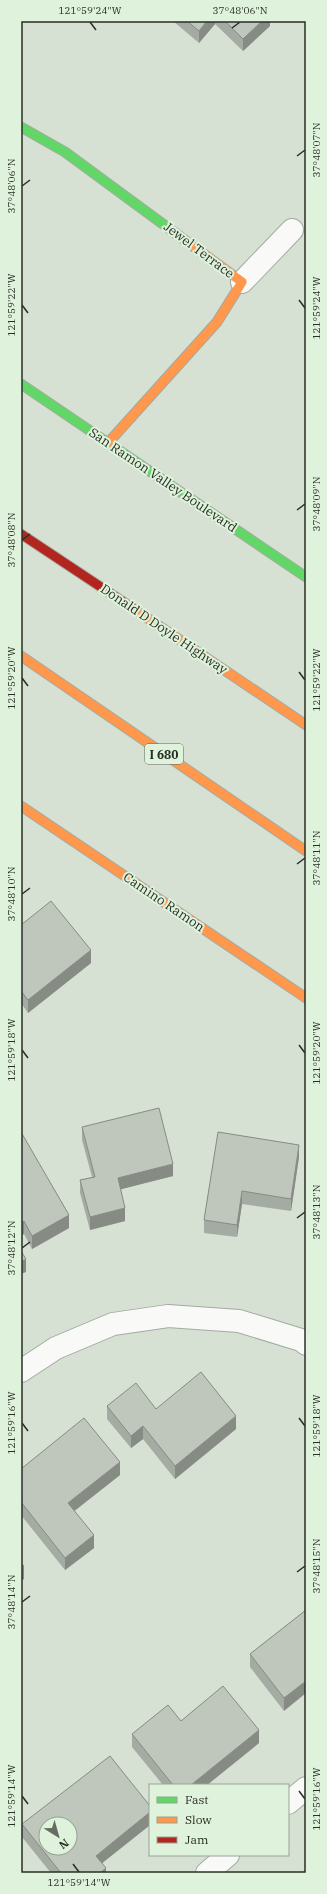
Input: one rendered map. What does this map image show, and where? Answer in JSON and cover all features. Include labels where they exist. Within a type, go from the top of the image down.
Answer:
[{"type":"main road","name":"Jewel Terrace","points":[[21,127],[65,152],[242,282],[216,322],[108,443]]},
{"type":"main road","name":"San Ramon Valley Boulevard","points":[[21,384],[306,577]]},
{"type":"main road","name":"Donald D Doyle Highway","points":[[21,534],[306,725]]},
{"type":"main road","name":"I 680","points":[[21,656],[306,851]]},
{"type":"main road","name":"Camino Ramon","points":[[21,806],[306,998]]},
{"type":"street","points":[[242,282],[292,230]]},
{"type":"street","points":[[21,1370],[56,1348],[113,1324],[168,1316],[239,1321],[306,1344]]},
{"type":"street","points":[[289,1802],[306,1788]]},
{"type":"street","points":[[207,1873],[227,1856]]},
{"type":"building","points":[[187,21],[207,21],[199,31]]},
{"type":"building","points":[[225,21],[262,21],[243,39]]},
{"type":"building","points":[[51,901],[91,950],[28,1000],[21,991],[21,925]]},
{"type":"building","points":[[159,1108],[173,1164],[118,1178],[125,1208],[90,1217],[80,1180],[95,1177],[82,1127]]},
{"type":"building","points":[[21,1132],[69,1215],[32,1236],[24,1221],[21,1223]]},
{"type":"building","points":[[218,1132],[299,1145],[291,1199],[242,1191],[237,1225],[204,1220]]},
{"type":"building","points":[[21,1251],[26,1259],[21,1262]]},
{"type":"building","points":[[201,1372],[236,1416],[175,1466],[143,1426],[131,1436],[107,1406],[136,1383],[156,1409]]},
{"type":"building","points":[[84,1418],[120,1462],[68,1503],[94,1535],[65,1558],[21,1502],[21,1469]]},
{"type":"building","points":[[306,1610],[306,1681],[284,1698],[250,1654]]},
{"type":"building","points":[[223,1686],[259,1730],[192,1784],[172,1784],[132,1734],[168,1705],[181,1721]]},
{"type":"building","points":[[110,1756],[149,1805],[149,1813],[96,1856],[106,1868],[100,1873],[61,1873],[47,1856],[78,1856],[78,1816],[38,1816],[38,1844],[22,1824]]},
{"type":"traffic: fast","points":[[21,127],[65,152],[186,241]]},
{"type":"traffic: fast","points":[[21,384],[306,577]]},
{"type":"traffic: slow","points":[[108,443],[217,322],[242,282],[186,241]]},
{"type":"traffic: slow","points":[[134,609],[306,725]]},
{"type":"traffic: slow","points":[[21,656],[306,851]]},
{"type":"traffic: slow","points":[[21,806],[306,998]]},
{"type":"traffic: jam","points":[[21,534],[134,609]]}]
